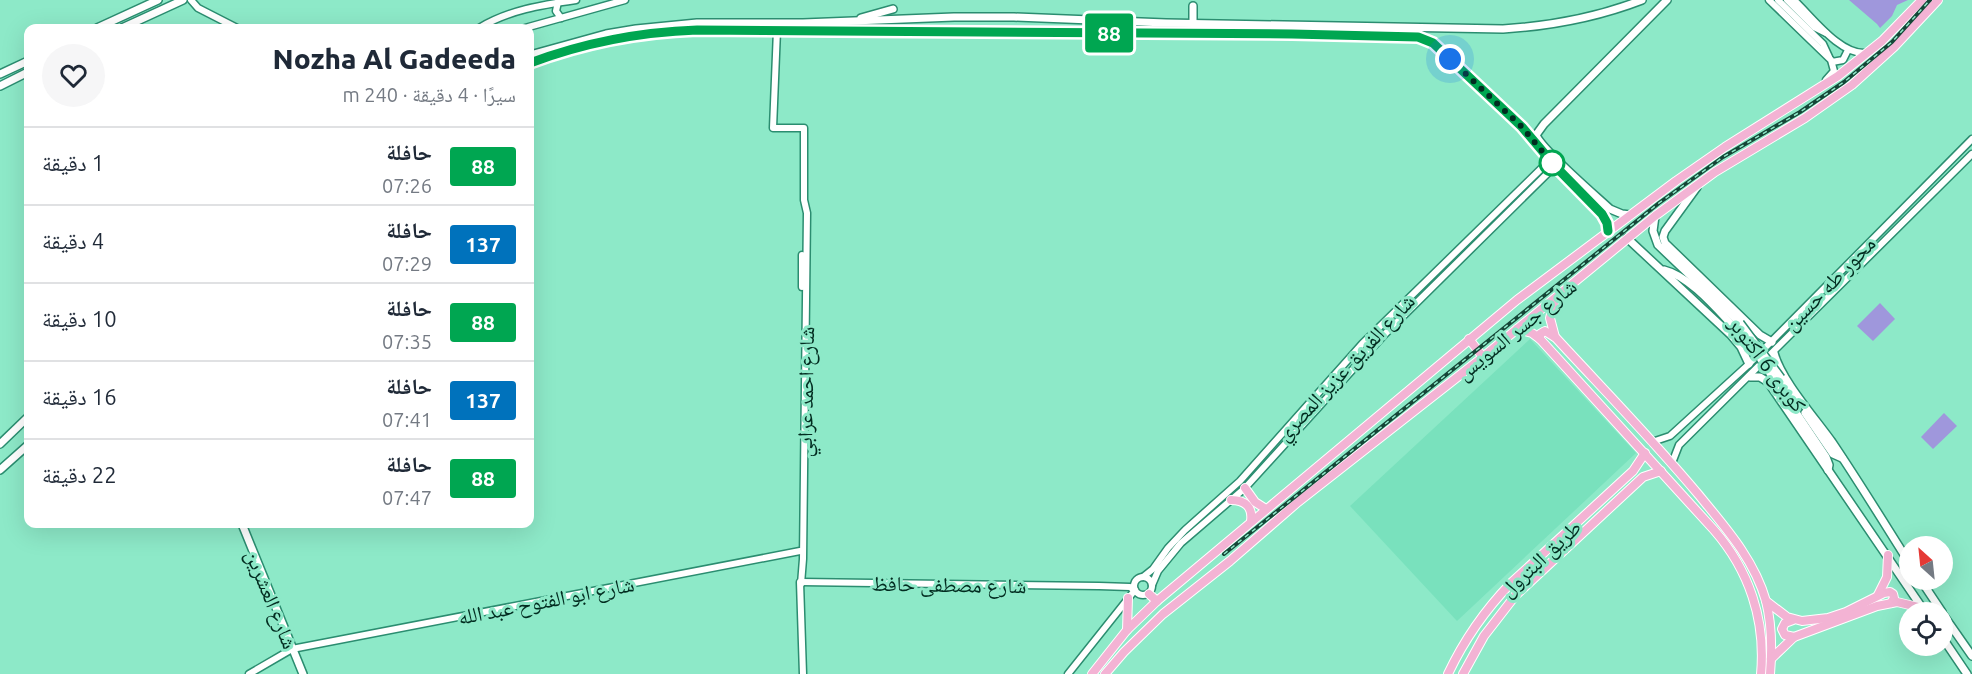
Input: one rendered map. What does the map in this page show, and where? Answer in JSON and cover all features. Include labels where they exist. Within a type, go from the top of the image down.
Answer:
[{"type":"main road","points":[[106,24],[158,0]]},
{"type":"main road","points":[[131,24],[183,0]]},
{"type":"main road","points":[[534,54],[597,36],[666,25],[697,23],[848,22],[954,17],[1014,17],[1503,29],[1561,22],[1599,14],[1642,0]]},
{"type":"main road","points":[[1630,215],[1612,210],[1537,138],[1537,134],[1544,124],[1667,0]]},
{"type":"main road","name":"شارع جسر السويس","points":[[1092,674],[1127,630],[1157,601],[1469,339],[1608,231],[1707,159],[1817,91],[1869,52],[1922,0]]},
{"type":"main road","name":"شارع جسر السويس","points":[[1105,674],[1156,621],[1298,502],[1483,357],[1655,216],[1715,172],[1805,118],[1847,89],[1894,47],[1938,0]]},
{"type":"main road","points":[[1193,6],[1194,23]]},
{"type":"main road","points":[[848,22],[893,9]]},
{"type":"main road","points":[[1014,17],[1010,24],[1014,32]]},
{"type":"main road","points":[[999,32],[1003,24],[1001,18]]},
{"type":"main road","points":[[1418,37],[1422,33],[1419,28]]},
{"type":"main road","points":[[1436,46],[1437,28]]},
{"type":"main road","points":[[534,62],[623,37],[665,31],[1292,34],[1418,37],[1436,46],[1522,127],[1552,163],[1604,217],[1608,231]]},
{"type":"main road","points":[[0,74],[24,63]]},
{"type":"main road","points":[[0,86],[24,74]]},
{"type":"main road","points":[[1522,127],[1533,128],[1544,124]]},
{"type":"main road","points":[[1698,185],[1664,234],[1669,252],[1756,331],[1772,342]]},
{"type":"main road","points":[[1604,217],[1610,216],[1612,210]]},
{"type":"main road","name":"كوبرى 6 اكتوبر","points":[[1655,216],[1653,235],[1658,245],[1669,252],[1737,325],[1831,452],[1842,458]]},
{"type":"main road","points":[[1628,238],[1731,334],[1741,347],[1749,364]]},
{"type":"main road","name":"كوبرى 6 اكتوبر","points":[[1661,270],[1675,273],[1688,282],[1737,325]]},
{"type":"main road","points":[[1556,297],[1550,318],[1556,338]]},
{"type":"main road","points":[[1517,329],[1532,333],[1540,339],[1722,539],[1742,570],[1752,593],[1761,641],[1761,674]]},
{"type":"main road","points":[[1540,339],[1540,334],[1545,331],[1556,338],[1672,463],[1741,548],[1752,567],[1766,601],[1770,626],[1770,674]]},
{"type":"main road","points":[[1741,347],[1752,345],[1756,331]]},
{"type":"main road","points":[[1469,339],[1483,357]]},
{"type":"main road","points":[[1774,353],[1781,369],[1899,547]]},
{"type":"main road","points":[[1766,380],[1771,372],[1781,369]]},
{"type":"main road","points":[[1750,377],[1760,377],[1766,380],[1919,602]]},
{"type":"main road","name":"كوبرى 6 اكتوبر","points":[[1778,379],[1826,457],[1829,465],[1828,471]]},
{"type":"main road","points":[[0,444],[24,421]]},
{"type":"main road","points":[[17,428],[24,425]]},
{"type":"main road","points":[[0,470],[24,449]]},
{"type":"main road","name":"طريق البترول","points":[[1448,674],[1478,622],[1497,597],[1637,468],[1645,453]]},
{"type":"main road","points":[[1637,468],[1643,471],[1643,477]]},
{"type":"main road","name":"طريق البترول","points":[[1463,674],[1491,626],[1529,582],[1643,477],[1661,471]]},
{"type":"main road","points":[[1245,488],[1255,502],[1266,509]]},
{"type":"main road","points":[[1231,500],[1241,501],[1248,506],[1251,521]]},
{"type":"main road","name":"شارع العشرين","points":[[244,528],[303,674]]},
{"type":"main road","points":[[1218,549],[1218,558],[1230,561]]},
{"type":"main road","points":[[1878,595],[1887,577],[1888,555]]},
{"type":"main road","points":[[1205,560],[1214,565],[1215,573]]},
{"type":"main road","points":[[1521,574],[1529,582]]},
{"type":"main road","points":[[1891,603],[1894,598],[1891,592],[1878,595],[1836,616],[1810,621],[1793,620],[1785,623],[1782,629],[1787,637],[1794,637],[1877,606],[1899,602]]},
{"type":"main road","points":[[1149,594],[1157,601]]},
{"type":"main road","points":[[1127,630],[1128,598]]},
{"type":"main road","points":[[1766,601],[1775,610],[1793,620]]},
{"type":"main road","points":[[1953,628],[1972,656]]},
{"type":"main road","points":[[1771,659],[1794,637]]},
{"type":"main road","points":[[1953,653],[1967,674]]},
{"type":"street","points":[[191,0],[198,9],[229,24]]},
{"type":"street","points":[[487,24],[515,11],[576,0]]},
{"type":"street","points":[[534,26],[625,0]]},
{"type":"street","points":[[1769,0],[1831,60],[1843,60],[1848,50]]},
{"type":"street","points":[[1778,0],[1823,44],[1831,60],[1833,73],[1817,91]]},
{"type":"street","points":[[1787,0],[1817,29],[1829,34]]},
{"type":"street","points":[[1794,0],[1848,50],[1856,53],[1869,52]]},
{"type":"street","points":[[558,2],[556,11],[561,18]]},
{"type":"street","name":"شارع احمد عرابي","points":[[777,30],[773,128],[804,128],[800,551],[803,674]]},
{"type":"street","name":"محور طه حسين","points":[[1652,442],[1670,436],[1749,364],[1972,139]]},
{"type":"street","name":"محور طه حسين","points":[[1672,463],[1679,446],[1972,154]]},
{"type":"street","name":"شارع الفريق عزيز المصري","points":[[1143,577],[1153,569],[1189,525],[1240,480],[1345,362],[1538,172],[1552,163]]},
{"type":"street","name":"شارع الفريق عزيز المصري","points":[[1152,585],[1158,572],[1181,543],[1245,488],[1353,369],[1437,282],[1544,177],[1552,163]]},
{"type":"street","points":[[1946,165],[1954,172]]},
{"type":"street","points":[[1538,172],[1543,173],[1544,177]]},
{"type":"street","name":"شارع احمد عرابي","points":[[801,583],[807,213],[804,200]]},
{"type":"street","points":[[1430,276],[1437,282]]},
{"type":"street","points":[[1345,362],[1353,369]]},
{"type":"street","points":[[1670,436],[1671,444],[1679,446]]},
{"type":"street","name":"شارع ابو الفتوح عبد الله","points":[[249,674],[292,649],[800,551]]},
{"type":"street","points":[[1068,674],[1134,590],[1136,580],[1143,577],[1149,579],[1152,585],[1149,594],[1140,595],[1134,590]]},
{"type":"street","name":"شارع مصطفى حافظ","points":[[1099,586],[1124,584],[1136,580]]},
{"type":"street","name":"شارع مصطفى حافظ","points":[[801,583],[1099,586],[1134,590]]},
{"type":"shaded area","points":[[1849,0],[1908,0],[1897,5],[1892,16],[1880,28]]},
{"type":"shaded area","points":[[1880,303],[1895,319],[1873,341],[1857,326]]},
{"type":"shaded area","points":[[1530,339],[1636,453],[1457,621],[1350,506]]},
{"type":"shaded area","points":[[1944,413],[1957,426],[1933,449],[1921,437]]},
{"type":"railway","points":[[1224,554],[1659,203],[1723,157],[1800,112],[1844,82],[1892,42],[1930,0]]},
{"type":"bus line","name":"88","points":[[534,62],[558,53],[623,37],[665,31],[697,30],[1418,37],[1433,43],[1522,127],[1555,166],[1602,214],[1608,231]]},
{"type":"route","points":[[1450,59],[1522,127],[1552,163]]}]
